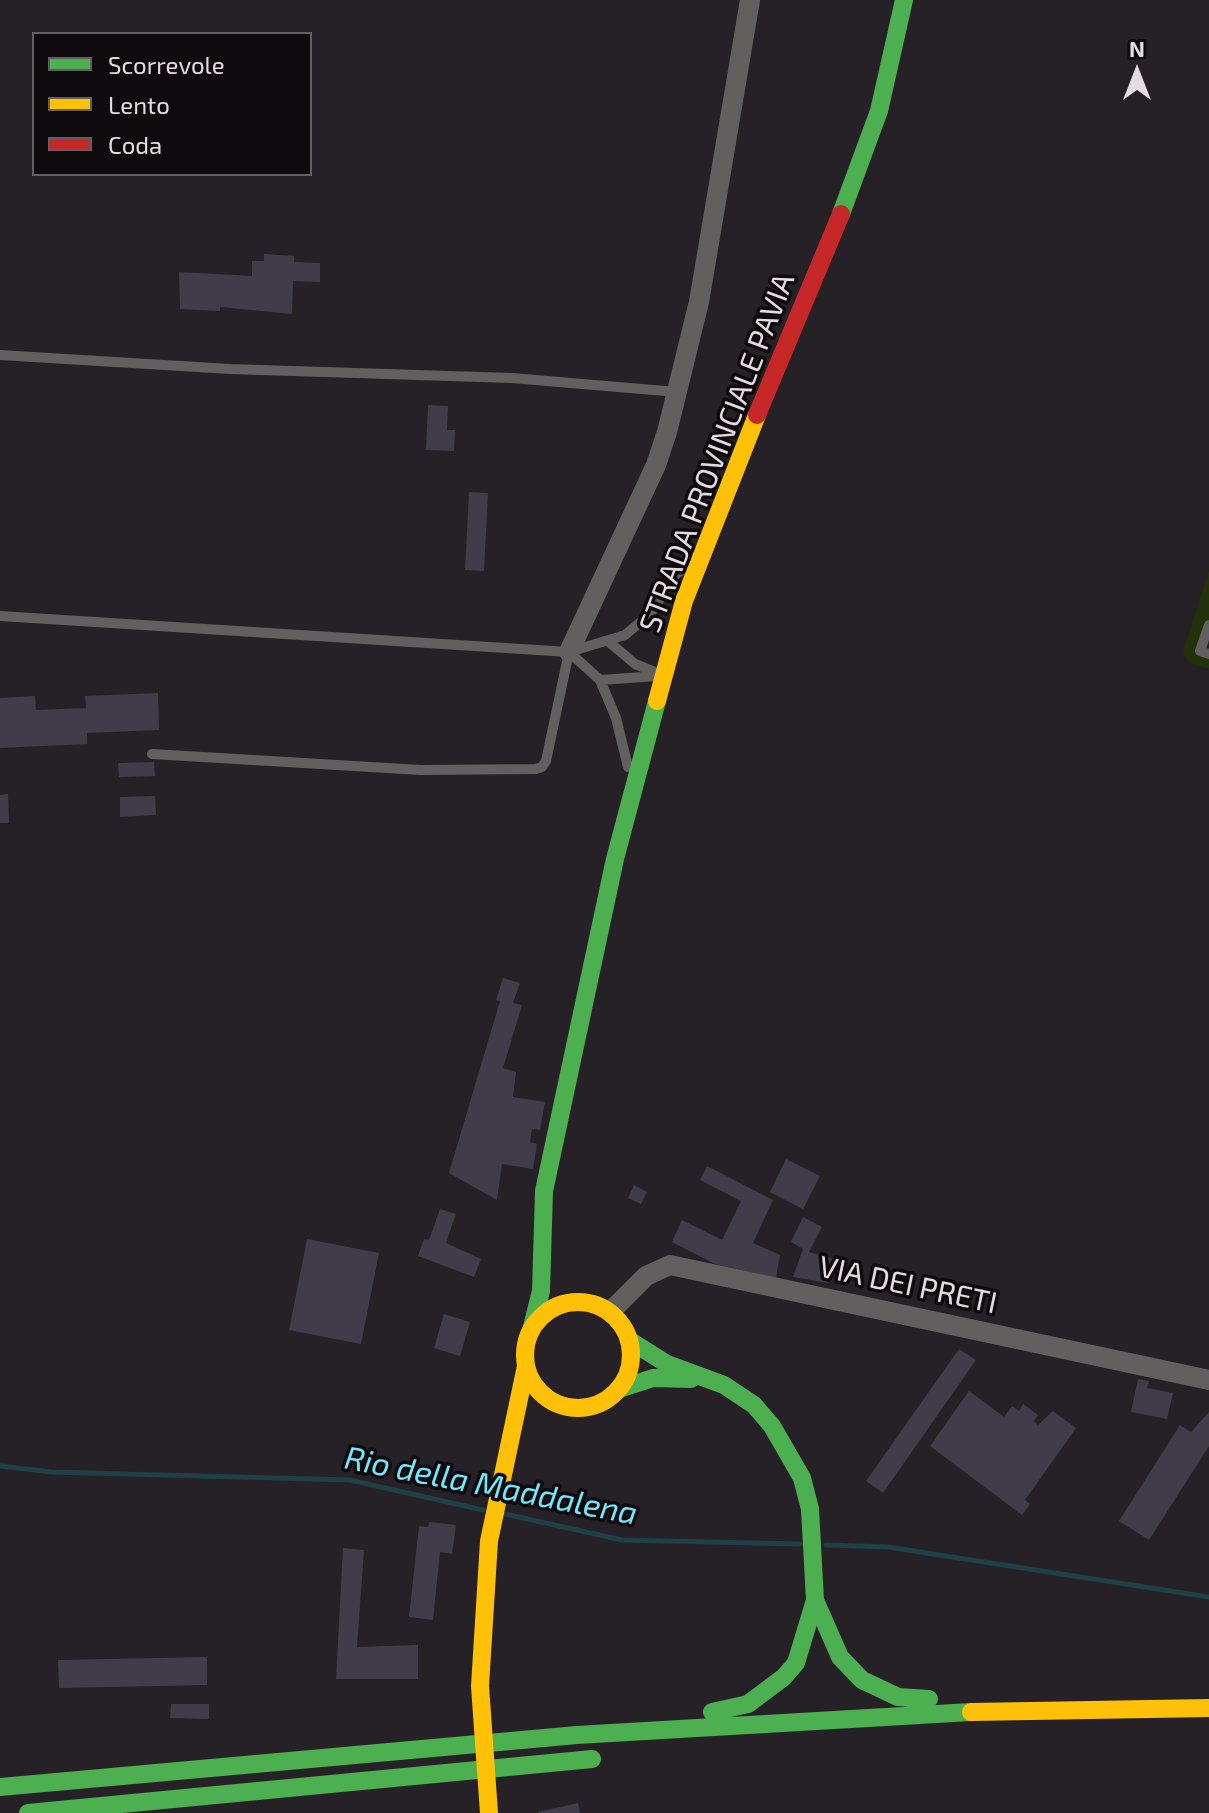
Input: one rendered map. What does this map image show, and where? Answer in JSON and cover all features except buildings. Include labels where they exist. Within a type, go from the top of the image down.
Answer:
[{"type":"main road","name":"STRADA PROVINCIALE PAVIA","points":[[489,1813],[480,1686],[489,1541],[496,1498],[524,1387],[527,1340],[541,1291],[541,1213],[615,859],[684,601],[782,351],[831,242],[879,111],[904,0]]},
{"type":"main road","name":"STRADA PROVINCIALE PAVIA","points":[[541,1213],[565,1280],[603,1308],[629,1340]]},
{"type":"main road","points":[[532,1327],[553,1308],[566,1303],[603,1308]]},
{"type":"main road","points":[[577,1735],[619,1718],[714,1712],[748,1704],[772,1689],[796,1663],[815,1600],[810,1509],[802,1478],[772,1426],[754,1405],[724,1385],[667,1364],[629,1340]]},
{"type":"main road","points":[[619,1389],[628,1374],[629,1340]]},
{"type":"main road","points":[[526,1366],[537,1389],[547,1398],[577,1408]]},
{"type":"main road","name":"STRADA PROVINCIALE PAVIA","points":[[496,1498],[515,1448],[536,1419],[592,1406],[619,1389],[667,1376],[724,1385]]},
{"type":"main road","points":[[815,1600],[840,1657],[862,1680],[898,1697],[1041,1696],[1070,1708]]},
{"type":"main road","points":[[0,1787],[577,1735],[923,1713],[1070,1708],[1209,1708]]},
{"type":"main road","points":[[28,1813],[610,1757]]},
{"type":"street","points":[[569,652],[656,465],[677,392],[699,302],[750,0]]},
{"type":"street","name":"VIA DEI PRETI","points":[[603,1308],[646,1276],[670,1265],[1209,1380]]},
{"type":"lane","points":[[0,355],[230,369],[512,378],[677,392]]},
{"type":"lane","points":[[0,616],[569,652],[625,635],[650,614],[677,573],[699,562]]},
{"type":"lane","points":[[1209,625],[1200,651],[1209,654]]},
{"type":"lane","points":[[609,642],[635,664],[664,675]]},
{"type":"lane","points":[[569,652],[600,680],[616,718],[634,788]]},
{"type":"lane","points":[[152,754],[421,770],[536,769],[546,761],[569,652]]},
{"type":"lane","points":[[600,680],[664,675]]},
{"type":"green space","points":[[1209,570],[1209,625],[1201,651],[1209,654],[1209,669],[1189,663],[1183,652]]},
{"type":"waterway","name":"Rio della Maddalena","points":[[0,1466],[51,1472],[350,1480],[483,1510]]},
{"type":"waterway","name":"Rio della Maddalena","points":[[505,1514],[622,1540],[800,1544]]},
{"type":"waterway","name":"Rio della Maddalena","points":[[826,1545],[888,1547],[1209,1597]]},
{"type":"traffic: fast","points":[[841,214],[879,111],[904,0]]},
{"type":"traffic: fast","points":[[532,1327],[541,1291],[544,1191],[615,859],[657,701]]},
{"type":"traffic: fast","points":[[629,1340],[667,1364],[724,1385],[754,1405],[772,1426],[802,1478],[810,1509],[815,1600],[840,1657],[862,1680],[898,1697],[929,1699]]},
{"type":"traffic: fast","points":[[619,1389],[653,1378],[691,1379]]},
{"type":"traffic: fast","points":[[712,1712],[748,1704],[784,1677],[796,1663],[815,1600]]},
{"type":"traffic: fast","points":[[0,1787],[577,1735],[971,1712]]},
{"type":"traffic: fast","points":[[28,1813],[592,1759]]},
{"type":"traffic: slow","points":[[657,701],[684,601],[757,415]]},
{"type":"traffic: slow","points":[[578,1302],[598,1306],[615,1318],[627,1335],[631,1355],[627,1375],[615,1392],[598,1404],[578,1408],[558,1404],[541,1392],[529,1375],[525,1355],[529,1335],[541,1318],[558,1306],[578,1302]]},
{"type":"traffic: slow","points":[[489,1813],[480,1686],[489,1541],[526,1366]]},
{"type":"traffic: slow","points":[[971,1712],[1209,1708]]},
{"type":"traffic: jam","points":[[757,415],[841,214]]}]
